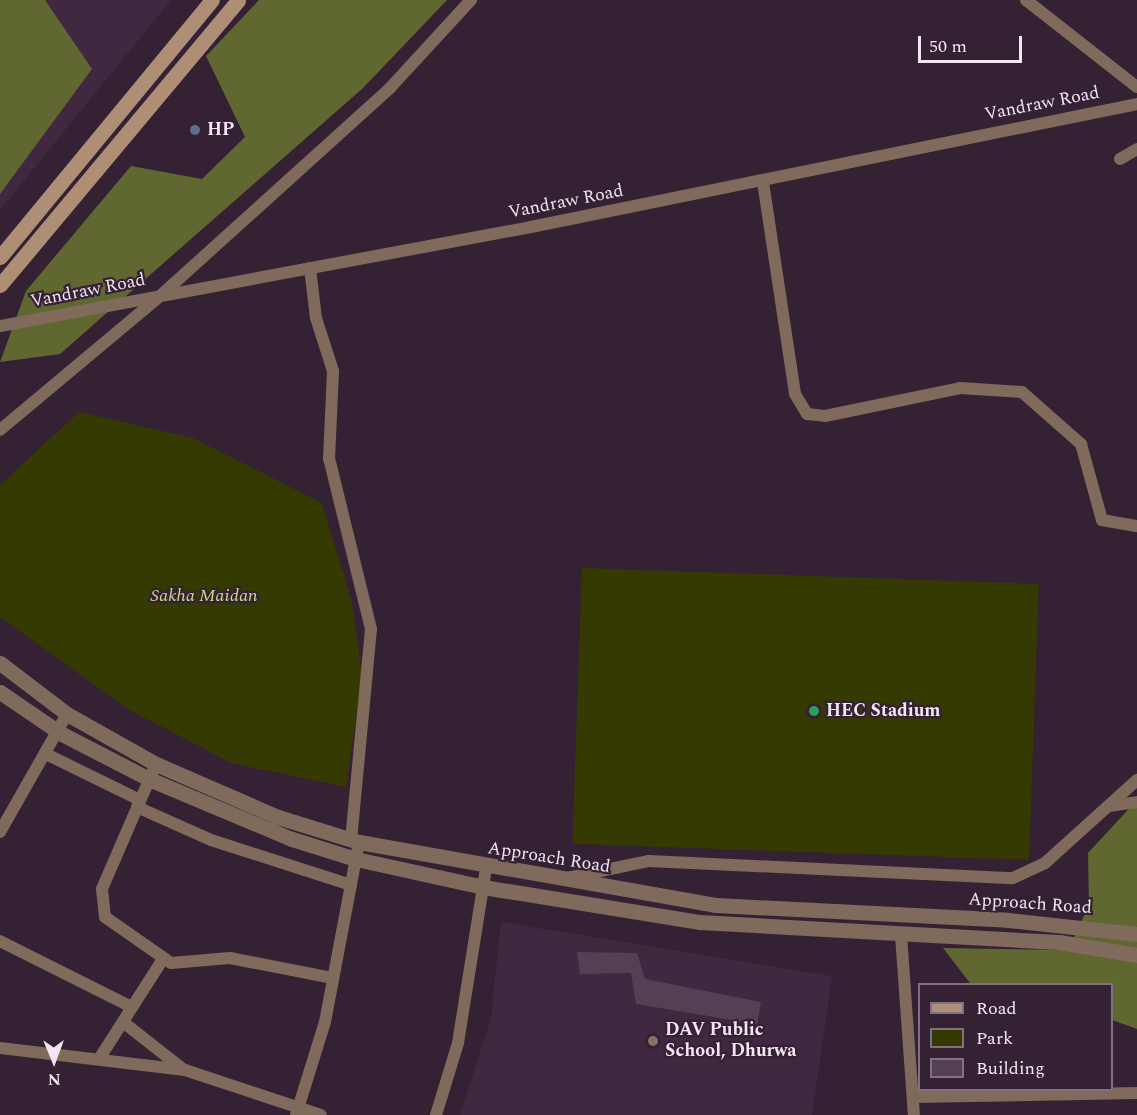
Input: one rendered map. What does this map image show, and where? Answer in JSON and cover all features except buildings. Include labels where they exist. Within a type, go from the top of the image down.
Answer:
[{"type":"main road","points":[[0,257],[212,0]]},
{"type":"main road","points":[[0,285],[238,0]]},
{"type":"street","points":[[0,430],[160,296],[390,87],[471,0]]},
{"type":"street","points":[[1026,0],[1137,87]]},
{"type":"street","name":"Vandraw Road","points":[[0,326],[764,182],[1137,104]]},
{"type":"street","points":[[1120,159],[1137,149]]},
{"type":"street","points":[[764,182],[795,394],[807,414],[825,416],[960,388],[1022,392],[1081,444],[1102,520],[1137,526]]},
{"type":"street","points":[[299,1110],[333,978],[356,859],[371,629],[328,458],[333,371],[316,318],[310,268]]},
{"type":"street","name":"Approach Road","points":[[0,663],[67,714],[156,764],[278,817],[356,841],[486,868],[716,905],[1019,920],[1137,934]]},
{"type":"street","name":"Approach Road","points":[[0,692],[60,733],[149,778],[292,839],[356,859],[483,888],[700,922],[1059,942],[1137,955]]},
{"type":"street","points":[[0,832],[48,755],[67,714]]},
{"type":"street","points":[[48,755],[211,840],[351,885]]},
{"type":"street","points":[[156,764],[102,889],[101,909],[163,959],[179,965],[230,958],[333,978]]},
{"type":"street","points":[[560,880],[607,866],[649,861],[1013,878],[1045,863],[1137,780]]},
{"type":"street","points":[[1109,806],[1137,802]]},
{"type":"street","points":[[436,1115],[458,1043],[486,868]]},
{"type":"street","points":[[901,935],[914,1115]]},
{"type":"street","points":[[0,941],[132,1007]]},
{"type":"street","points":[[99,1059],[163,959]]},
{"type":"street","points":[[123,1022],[185,1070]]},
{"type":"street","points":[[0,1048],[185,1070],[299,1110],[321,1115]]},
{"type":"street","points":[[914,1097],[1137,1093]]},
{"type":"shaded area","points":[[0,0],[171,0],[0,210]]},
{"type":"shaded area","name":"DAV Public School, Dhurwa","points":[[501,922],[832,976],[812,1115],[460,1115],[491,1018]]},
{"type":"green space","points":[[0,0],[45,0],[92,69],[0,194]]},
{"type":"green space","points":[[259,0],[447,0],[363,88],[60,354],[0,362],[26,291],[131,166],[202,179],[245,137],[206,56]]},
{"type":"green space","name":"Sakha Maidan","points":[[79,412],[193,438],[322,503],[352,602],[362,675],[346,787],[231,763],[128,709],[0,617],[0,485]]},
{"type":"green space","name":"HEC Stadium","points":[[582,568],[1039,584],[1029,860],[572,844]]},
{"type":"green space","points":[[1137,800],[1137,1029],[1113,1020],[1113,983],[970,983],[943,948],[1068,950],[1089,905],[1088,853]]},
{"type":"place","name":"HP","points":[[195,130]]},
{"type":"place","name":"HEC Stadium","points":[[814,711]]},
{"type":"place","name":"DAV Public School, Dhurwa","points":[[653,1041]]}]
